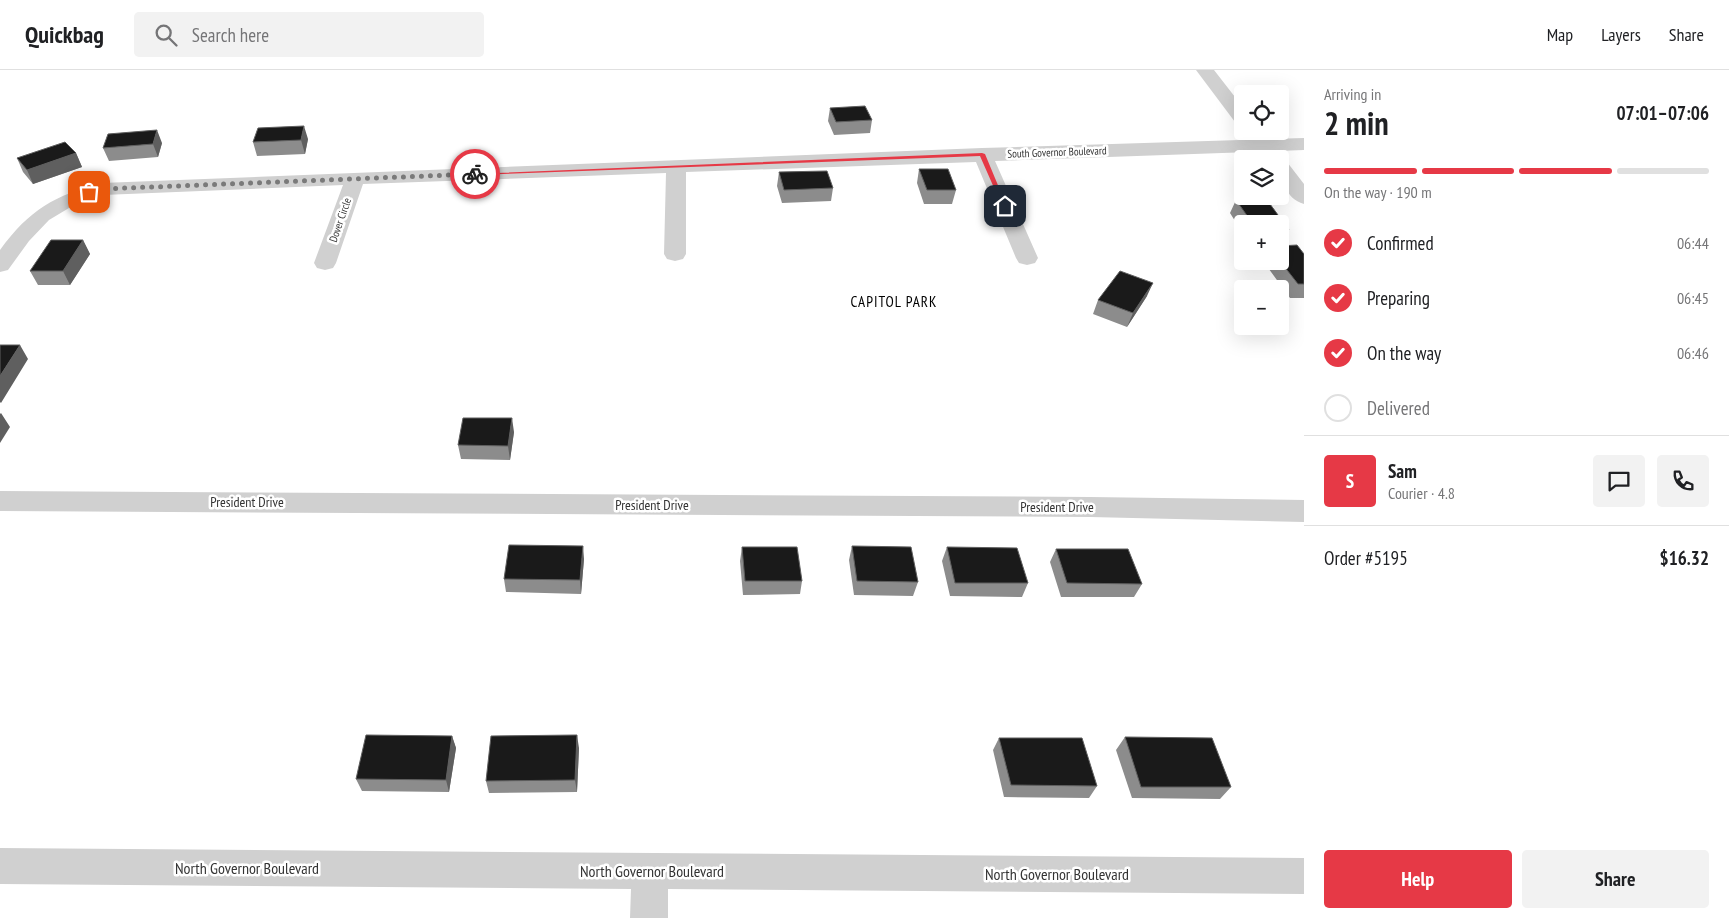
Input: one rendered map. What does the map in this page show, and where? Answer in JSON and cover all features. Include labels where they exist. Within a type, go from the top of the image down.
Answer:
[{"type":"street","points":[[1205,70],[1234,108]]},
{"type":"street","name":"South Governor Boulevard","points":[[0,265],[26,229],[41,215],[76,196],[102,189],[982,154],[1304,144]]},
{"type":"street","points":[[982,154],[1027,258]]},
{"type":"street","points":[[674,254],[676,167]]},
{"type":"street","name":"Dover Circle","points":[[325,263],[354,178]]},
{"type":"street","points":[[1289,178],[1304,198]]},
{"type":"street","name":"President Drive","points":[[0,501],[1090,507],[1304,511]]},
{"type":"street","name":"North Governor Boulevard","points":[[0,866],[1304,876]]},
{"type":"street","points":[[649,918],[650,871]]},
{"type":"building","points":[[865,106],[872,120],[836,122],[830,108]]},
{"type":"building","points":[[304,126],[301,140],[253,142],[258,128]]},
{"type":"building","points":[[157,130],[153,144],[103,148],[108,134]]},
{"type":"building","points":[[65,142],[76,153],[27,170],[17,158]]},
{"type":"building","points":[[919,169],[948,169],[956,190],[927,190]]},
{"type":"building","points":[[827,171],[833,188],[784,190],[779,172]]},
{"type":"building","points":[[1240,205],[1271,205],[1278,215],[1247,215]]},
{"type":"building","points":[[51,240],[83,240],[63,271],[30,271]]},
{"type":"building","points":[[1289,245],[1297,245],[1304,254],[1304,284],[1298,284],[1287,270],[1289,270]]},
{"type":"building","points":[[1120,271],[1153,283],[1133,313],[1098,300]]},
{"type":"building","points":[[0,345],[20,345],[0,376]]},
{"type":"building","points":[[463,418],[512,418],[508,446],[458,445]]},
{"type":"building","points":[[509,545],[583,546],[580,580],[504,579]]},
{"type":"building","points":[[852,546],[911,547],[918,582],[857,581]]},
{"type":"building","points":[[742,547],[797,547],[802,581],[745,581]]},
{"type":"building","points":[[947,547],[1017,548],[1028,583],[955,583]]},
{"type":"building","points":[[1056,549],[1128,549],[1142,584],[1067,583]]},
{"type":"building","points":[[366,735],[452,736],[446,780],[356,779]]},
{"type":"building","points":[[577,735],[575,780],[486,781],[491,736]]},
{"type":"building","points":[[1125,737],[1212,738],[1231,787],[1141,787]]},
{"type":"building","points":[[999,738],[1082,738],[1097,786],[1011,785]]},
{"type":"way so far","points":[[89,192],[102,189],[475,174]]},
{"type":"district","name":"CAPITOL PARK","points":[[894,302]]},
{"type":"route","points":[[475,174],[982,154],[1005,206]]}]
